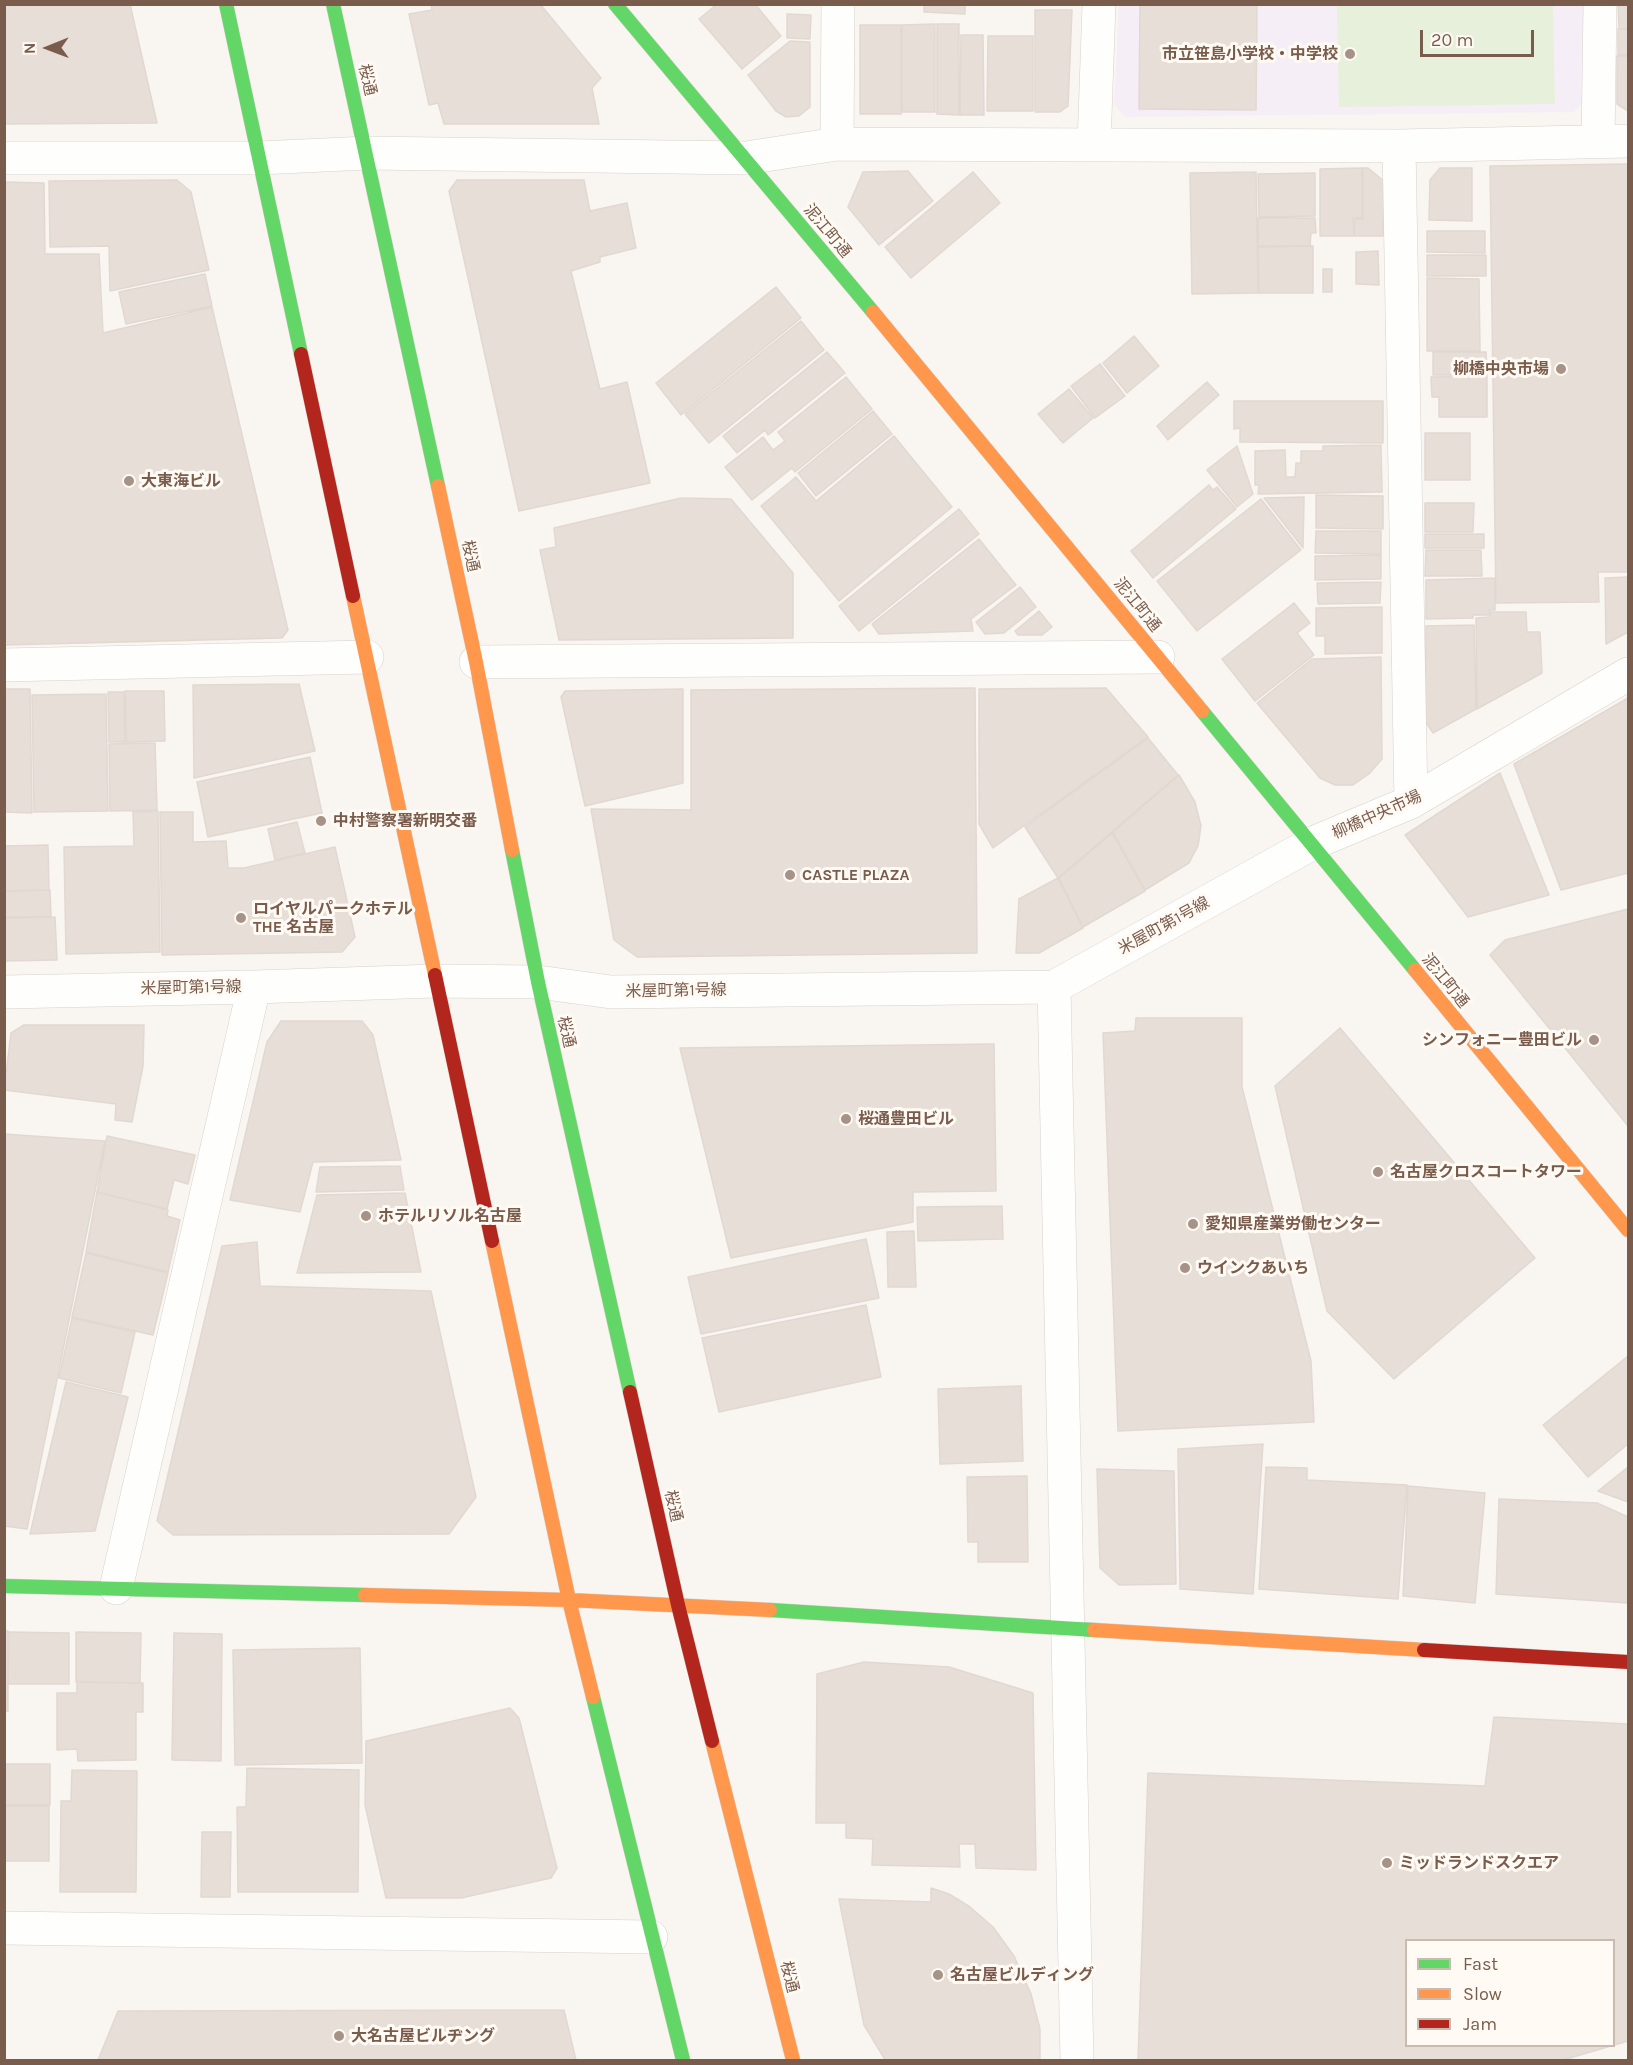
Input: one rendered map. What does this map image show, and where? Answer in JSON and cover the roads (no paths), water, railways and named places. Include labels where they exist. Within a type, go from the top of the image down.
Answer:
[{"type":"main road","points":[[226,4],[569,1600],[683,2061]]},
{"type":"main road","name":"桜通","points":[[333,4],[476,662],[538,982],[678,1605],[792,2061]]},
{"type":"main road","name":"泥江町通","points":[[615,4],[746,158],[1629,1230]]},
{"type":"main road","points":[[4,1586],[569,1600],[678,1605],[1629,1662]]},
{"type":"street","points":[[837,144],[838,4]]},
{"type":"street","points":[[1094,145],[1099,4]]},
{"type":"street","points":[[4,158],[259,158],[367,153],[746,158],[837,144],[1399,146],[1613,142],[1600,4]]},
{"type":"street","points":[[1399,146],[1411,802]]},
{"type":"street","points":[[4,665],[367,657]]},
{"type":"street","points":[[476,662],[1158,657]]},
{"type":"street","name":"柳橋中央市場","points":[[1311,844],[1411,802],[1629,674]]},
{"type":"street","name":"米屋町第1号線","points":[[4,992],[435,981],[538,982],[611,992],[1054,987],[1311,844]]},
{"type":"street","points":[[116,1588],[254,987]]},
{"type":"street","points":[[1054,987],[1077,2061]]},
{"type":"street","points":[[4,1928],[651,1937]]},
{"type":"place","name":"市立笹島小学校・中学校","points":[[1350,54]]},
{"type":"place","name":"柳橋中央市場","points":[[1561,369]]},
{"type":"place","name":"大東海ビル","points":[[129,481]]},
{"type":"place","name":"中村警察署新明交番","points":[[321,821]]},
{"type":"place","name":"CASTLE PLAZA","points":[[790,875]]},
{"type":"place","name":"ロイヤルパークホテル THE 名古屋","points":[[241,918]]},
{"type":"place","name":"シンフォニー豊田ビル","points":[[1594,1040]]},
{"type":"place","name":"桜通豊田ビル","points":[[846,1119]]},
{"type":"place","name":"名古屋クロスコートタワー","points":[[1378,1172]]},
{"type":"place","name":"ホテルリソル名古屋","points":[[366,1216]]},
{"type":"place","name":"愛知県産業労働センター","points":[[1193,1224]]},
{"type":"place","name":"ウインクあいち","points":[[1185,1268]]},
{"type":"place","name":"ミッドランドスクエア","points":[[1387,1863]]},
{"type":"place","name":"名古屋ビルディング","points":[[938,1975]]},
{"type":"place","name":"大名古屋ビルヂング","points":[[339,2036]]}]
